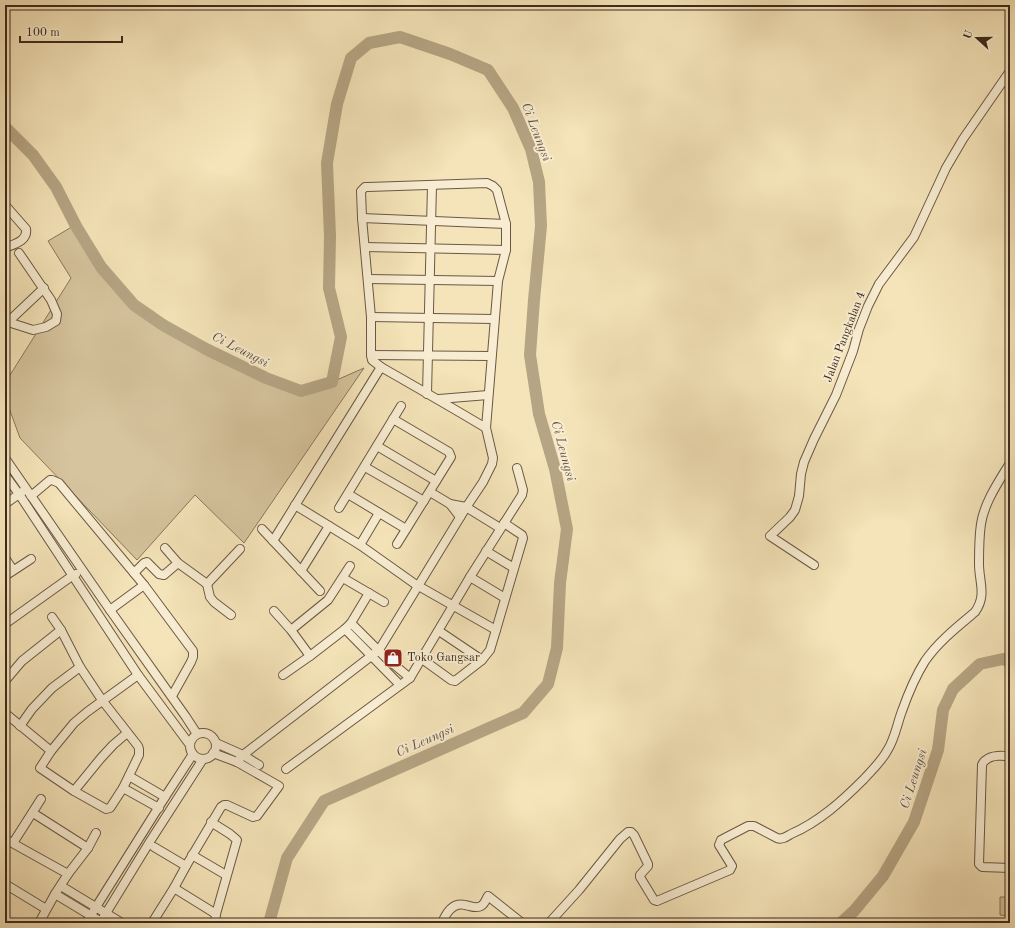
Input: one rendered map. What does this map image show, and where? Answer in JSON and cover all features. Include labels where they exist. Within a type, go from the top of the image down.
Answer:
[{"type":"street","name":"Jalan Pangkalan 4","points":[[814,565],[770,536],[790,517],[795,510],[799,496],[801,474],[804,462],[836,395],[853,351],[859,329],[879,284],[914,237],[946,168],[963,139],[1010,71]]},
{"type":"street","points":[[237,762],[243,755],[376,653],[483,482],[492,464],[493,458],[486,428],[488,395],[498,281],[506,250],[506,224],[497,190],[490,184],[365,187],[360,193],[368,279],[372,360],[486,428]]},
{"type":"street","points":[[428,394],[432,185]]},
{"type":"street","points":[[5,205],[27,231],[27,234],[23,239],[5,248]]},
{"type":"street","points":[[362,218],[506,224]]},
{"type":"street","points":[[365,247],[506,250]]},
{"type":"street","points":[[6,323],[33,330],[46,327],[56,321],[57,314],[51,300],[19,253]]},
{"type":"street","points":[[368,279],[498,281]]},
{"type":"street","points":[[6,323],[44,288]]},
{"type":"street","points":[[370,316],[494,319]]},
{"type":"street","points":[[371,355],[491,356]]},
{"type":"street","points":[[274,541],[381,366]]},
{"type":"street","points":[[439,399],[488,395]]},
{"type":"street","points":[[339,508],[401,406]]},
{"type":"street","points":[[393,419],[449,452],[451,457],[397,544]]},
{"type":"street","points":[[377,446],[436,481]]},
{"type":"street","points":[[5,458],[197,734]]},
{"type":"street","points":[[549,923],[579,890],[620,839],[628,832],[631,832],[634,835],[648,864],[648,866],[641,873],[640,878],[654,900],[657,901],[730,870],[732,866],[719,845],[721,840],[751,825],[781,839],[802,830],[820,818],[855,788],[888,751],[909,690],[926,660],[947,636],[978,608],[982,588],[979,566],[982,519],[987,504],[1010,463]]},
{"type":"street","points":[[364,467],[424,501]]},
{"type":"street","points":[[286,769],[410,678],[523,492],[523,486],[517,468]]},
{"type":"street","points":[[5,475],[138,675],[190,745],[193,754],[198,758],[203,759],[209,757],[213,753],[216,744]]},
{"type":"street","points":[[5,504],[19,494],[29,493],[50,480],[59,483],[144,585],[193,651],[191,662],[172,696]]},
{"type":"street","points":[[422,659],[453,681],[457,680],[482,660],[490,650],[523,537],[522,535],[466,507],[450,504],[430,492]]},
{"type":"street","points":[[348,494],[406,530]]},
{"type":"street","points":[[450,504],[460,517]]},
{"type":"street","points":[[295,505],[360,545],[418,586],[496,630]]},
{"type":"street","points":[[360,545],[379,513]]},
{"type":"street","points":[[301,571],[329,526]]},
{"type":"street","points":[[262,529],[320,591]]},
{"type":"street","points":[[165,548],[178,563],[207,584],[210,597],[231,615]]},
{"type":"street","points":[[207,584],[240,549]]},
{"type":"street","points":[[486,551],[514,568]]},
{"type":"street","points":[[5,558],[13,570]]},
{"type":"street","points":[[5,576],[30,559]]},
{"type":"street","points":[[134,573],[147,562],[159,574],[164,575],[178,563]]},
{"type":"street","points":[[291,630],[328,600],[350,566]]},
{"type":"street","points":[[5,624],[72,576],[83,570]]},
{"type":"street","points":[[470,577],[505,598]]},
{"type":"street","points":[[343,578],[384,602]]},
{"type":"street","points":[[110,610],[144,585]]},
{"type":"street","points":[[283,676],[348,626],[369,593]]},
{"type":"street","points":[[274,610],[310,656]]},
{"type":"street","points":[[52,617],[61,630],[80,667],[102,700],[140,750],[123,788],[110,808],[106,809],[74,791],[40,768],[51,751],[74,723],[102,700],[138,675]]},
{"type":"street","points":[[348,626],[376,653],[410,678]]},
{"type":"street","points":[[5,681],[22,661],[61,630]]},
{"type":"street","points":[[438,631],[482,660]]},
{"type":"street","points":[[376,653],[400,685]]},
{"type":"street","points":[[20,726],[32,709],[52,688],[80,667]]},
{"type":"street","points":[[5,713],[51,751]]},
{"type":"street","points":[[74,791],[113,745],[128,733]]},
{"type":"street","points":[[190,745],[192,739],[197,734],[205,733],[212,736],[216,744],[243,755],[259,765]]},
{"type":"street","points":[[154,922],[221,807],[224,805],[229,806],[253,817],[257,816],[279,786],[237,762],[213,753]]},
{"type":"street","points":[[88,919],[193,754]]},
{"type":"street","points":[[1010,757],[990,757],[985,760],[982,766],[979,864],[982,867],[1010,868]]},
{"type":"street","points":[[55,894],[88,919],[101,923],[149,843],[203,759]]},
{"type":"street","points":[[129,776],[165,797]]},
{"type":"street","points":[[123,788],[159,808]]},
{"type":"street","points":[[41,799],[33,813],[9,841],[68,874]]},
{"type":"street","points":[[33,813],[88,848]]},
{"type":"street","points":[[212,822],[237,840],[226,875],[215,923]]},
{"type":"street","points":[[39,923],[60,886],[88,848],[96,833]]},
{"type":"street","points":[[154,846],[186,866]]},
{"type":"street","points":[[192,855],[226,875]]},
{"type":"street","points":[[5,884],[46,909]]},
{"type":"street","points":[[60,886],[122,923]]},
{"type":"street","points":[[174,888],[216,914]]},
{"type":"street","points":[[442,923],[450,909],[456,905],[463,904],[476,908],[482,906],[488,896],[522,923]]},
{"type":"shaded area","points":[[75,225],[101,267],[134,305],[173,330],[228,360],[266,378],[301,391],[332,382],[364,368],[244,543],[195,495],[137,560],[20,438],[5,397],[5,383],[71,278],[48,241]]},
{"type":"shaded area","points":[[1006,875],[1010,875],[1010,890],[1006,890]]},
{"type":"shaded area","points":[[1000,897],[1010,897],[1010,916],[1000,915]]},
{"type":"waterway","name":"Ci Leungsi","points":[[5,127],[33,155],[56,187],[76,226],[101,267],[134,305],[163,325],[206,349],[266,378],[301,391],[332,382],[341,337],[329,288],[330,236],[327,163],[337,104],[351,58],[369,43],[400,37],[450,54],[488,70],[513,108],[531,149],[539,182],[541,226],[530,355],[539,414],[555,469],[567,529],[560,583],[557,648],[548,684],[523,713],[324,801],[287,858],[269,923]]},
{"type":"waterway","name":"Ci Leungsi","points":[[841,923],[854,911],[883,876],[914,822],[938,750],[943,710],[953,689],[980,664],[1003,659],[1010,662]]},
{"type":"place","name":"Toko Gangsar","points":[[393,658]]}]
